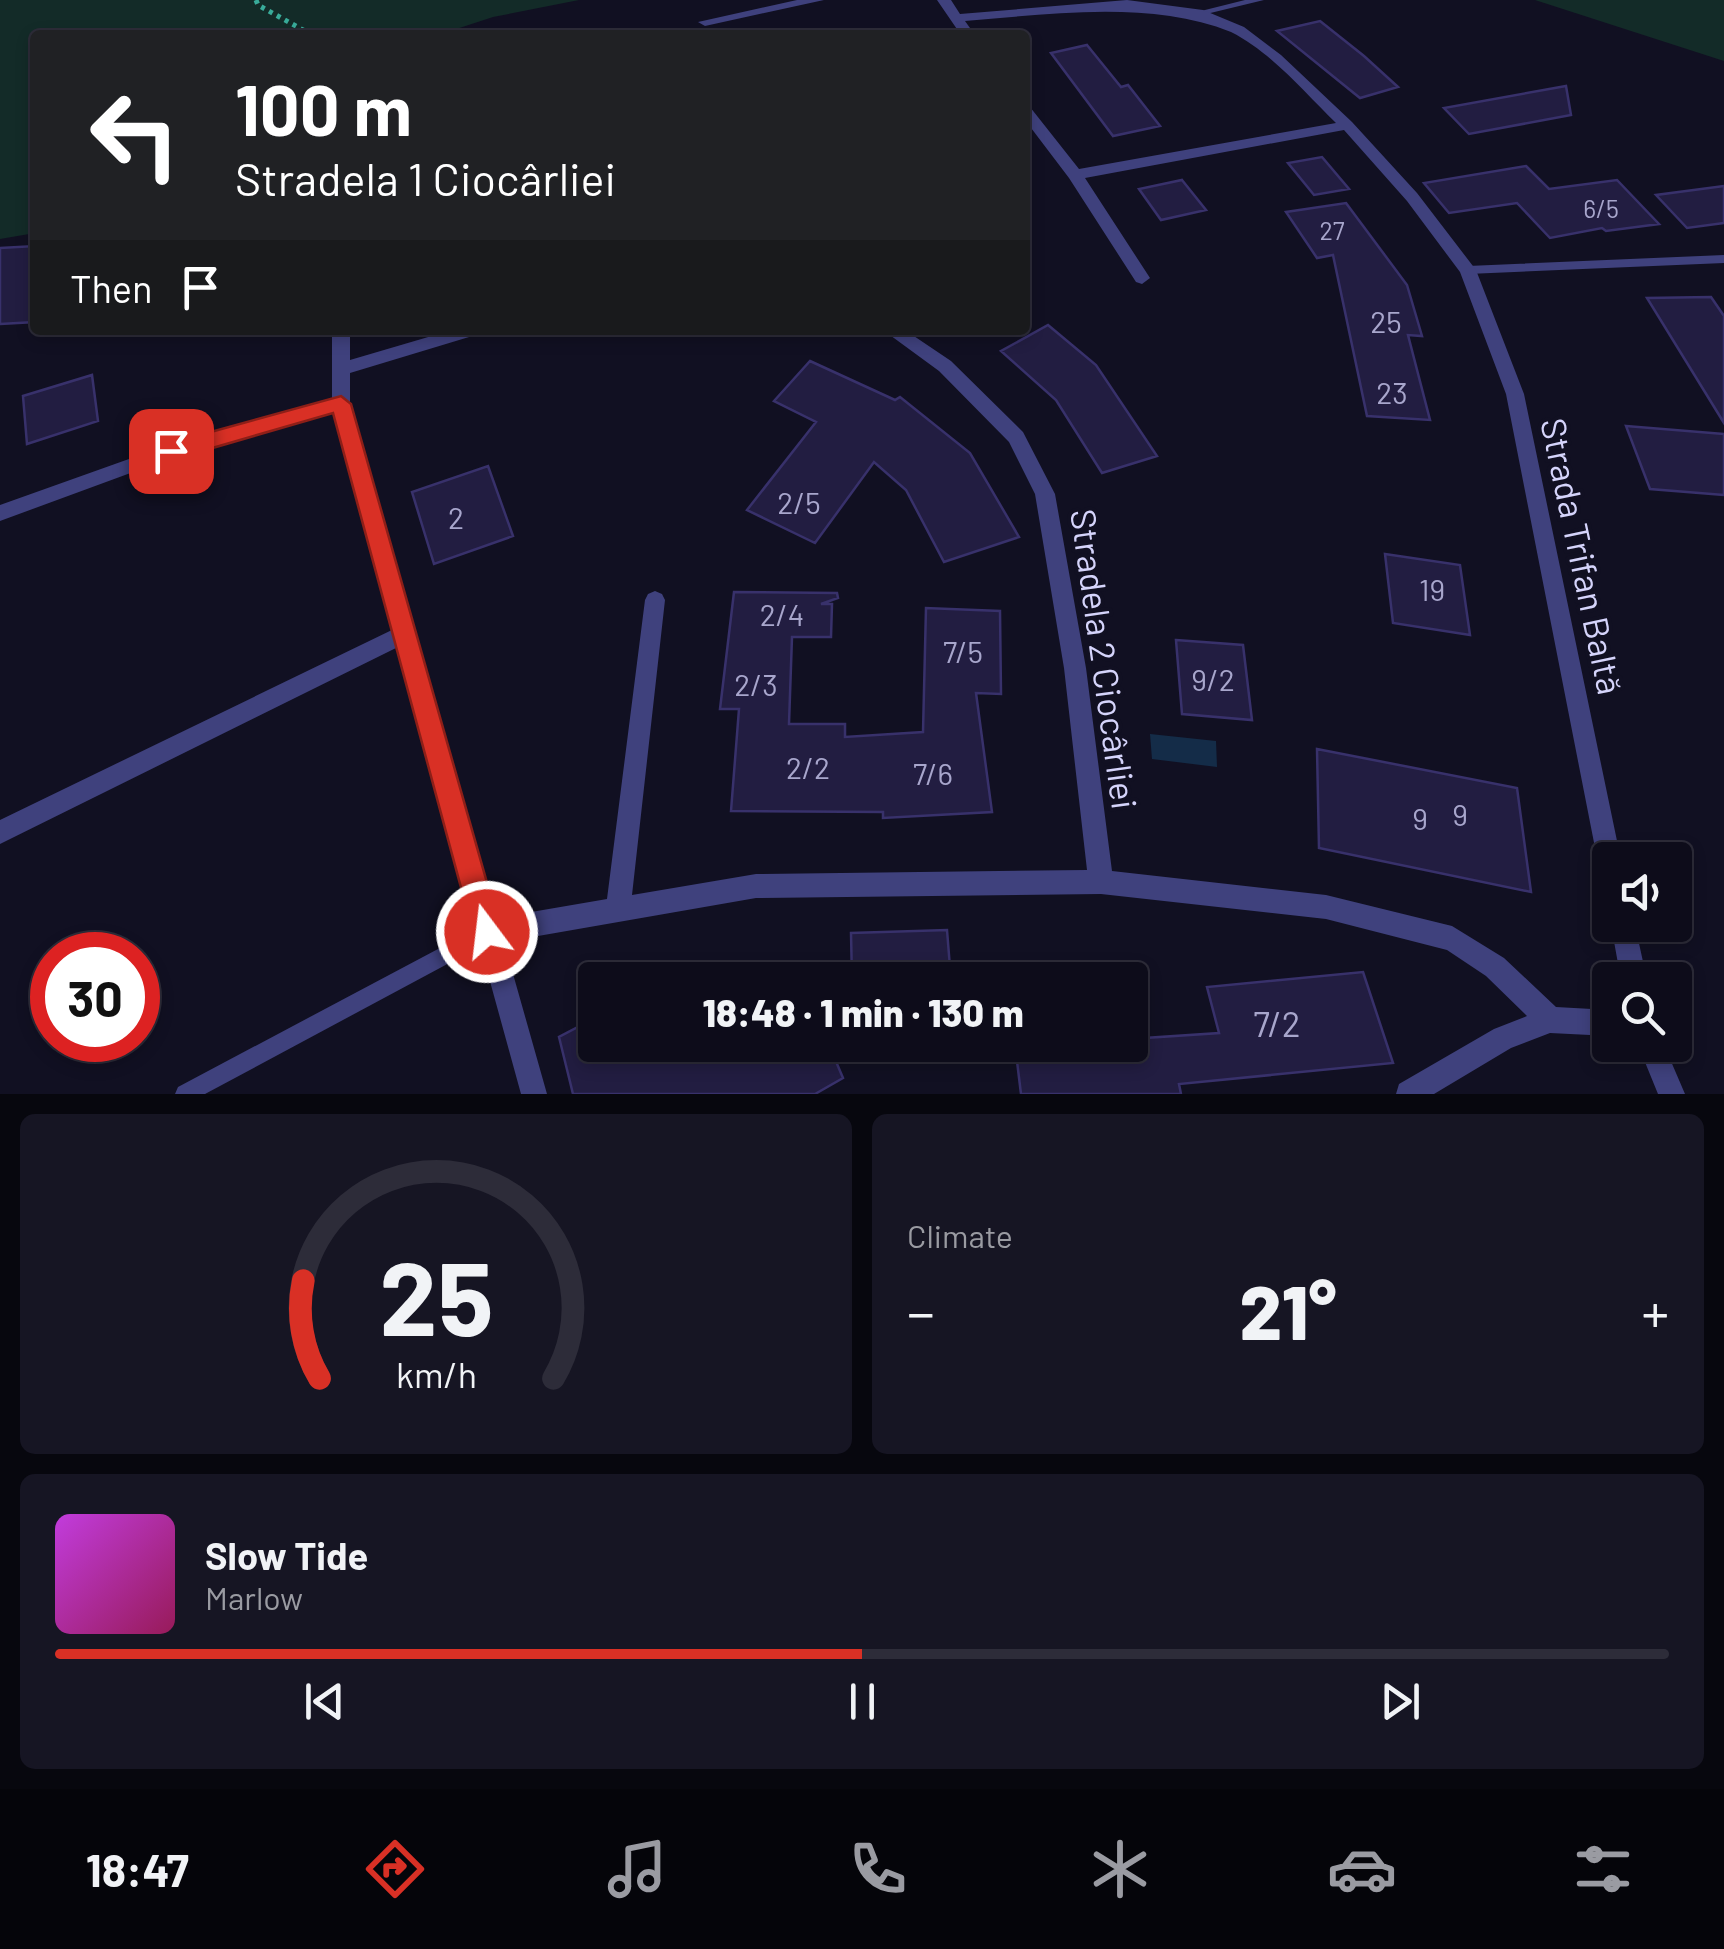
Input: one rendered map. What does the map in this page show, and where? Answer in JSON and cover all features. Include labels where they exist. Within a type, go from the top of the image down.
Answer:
[{"type":"street","points":[[706,22],[818,0]]},
{"type":"street","points":[[944,0],[964,30]]},
{"type":"street","name":"Strada Trifan Baltă","points":[[955,18],[1138,3],[1198,12],[1239,30],[1276,58],[1347,126],[1412,197],[1468,270],[1514,394],[1606,842]]},
{"type":"street","points":[[1030,117],[1142,278]]},
{"type":"street","points":[[1074,175],[1347,126]]},
{"type":"street","points":[[341,335],[341,404],[534,1094]]},
{"type":"street","points":[[341,370],[456,335]]},
{"type":"street","name":"Stradela 2 Ciocârliei","points":[[899,335],[945,366],[1016,437],[1046,494],[1075,668],[1101,882]]},
{"type":"street","points":[[0,512],[171,451],[341,404]]},
{"type":"street","points":[[618,910],[654,600]]},
{"type":"street","points":[[0,832],[405,634]]},
{"type":"street","points":[[487,932],[756,886],[1101,882],[1326,908],[1452,939],[1494,967],[1550,1020]]},
{"type":"street","points":[[1409,1094],[1503,1038],[1550,1020],[1592,1022]]},
{"type":"street","points":[[1659,1062],[1672,1094]]},
{"type":"lane","points":[[1198,12],[1259,0]]},
{"type":"lane","points":[[1468,270],[1724,259]]},
{"type":"lane","points":[[185,1094],[487,932]]},
{"type":"path","points":[[256,0],[258,6],[304,30]]},
{"type":"green space","points":[[0,0],[579,0],[493,17],[453,30],[30,30],[30,234],[0,239]]},
{"type":"green space","points":[[1535,0],[1724,0],[1724,61]]},
{"type":"water","points":[[1150,734],[1216,741],[1217,767],[1152,759]]},
{"type":"building","points":[[1320,21],[1398,87],[1360,98],[1277,31]]},
{"type":"building","points":[[1087,45],[1121,87],[1128,85],[1160,126],[1113,136],[1051,53]]},
{"type":"building","points":[[1566,86],[1571,115],[1469,134],[1444,108]]},
{"type":"building","points":[[1322,157],[1349,189],[1314,195],[1288,163]]},
{"type":"building","points":[[1526,166],[1549,189],[1617,180],[1659,224],[1606,231],[1602,228],[1550,238],[1517,203],[1449,213],[1424,183]]},
{"type":"building","points":[[1182,180],[1206,210],[1161,220],[1139,189]]},
{"type":"building","points":[[1724,186],[1724,223],[1687,228],[1656,195]]},
{"type":"building","points":[[1346,203],[1407,285],[1422,336],[1408,335],[1430,420],[1367,416],[1333,255],[1317,258],[1286,212]]},
{"type":"building","points":[[30,246],[30,322],[0,324],[0,248]]},
{"type":"building","points":[[1711,297],[1724,316],[1724,423],[1647,298]]},
{"type":"building","points":[[1048,325],[1096,365],[1157,456],[1102,473],[1056,400],[1001,351]]},
{"type":"building","points":[[810,361],[895,400],[900,397],[970,453],[1019,537],[944,562],[906,490],[874,462],[815,543],[747,510],[816,422],[774,401]]},
{"type":"building","points":[[92,375],[98,421],[27,444],[23,396]]},
{"type":"building","points":[[1626,426],[1724,434],[1724,495],[1650,489]]},
{"type":"building","points":[[488,466],[513,536],[434,564],[412,492]]},
{"type":"building","points":[[1385,554],[1460,565],[1470,635],[1393,623]]},
{"type":"building","points":[[734,592],[837,593],[838,598],[821,604],[832,604],[831,637],[792,637],[789,724],[845,724],[845,737],[923,732],[926,608],[1000,611],[1001,694],[976,693],[992,812],[883,818],[883,812],[731,811],[739,709],[720,709]]},
{"type":"building","points":[[1176,640],[1243,645],[1252,720],[1182,714]]},
{"type":"building","points":[[1317,749],[1517,788],[1531,892],[1319,848]]},
{"type":"building","points":[[947,930],[950,962],[852,962],[851,933]]},
{"type":"building","points":[[1363,972],[1393,1063],[1179,1084],[1181,1094],[1021,1094],[1017,1062],[1148,1062],[1148,1038],[1219,1033],[1207,987]]},
{"type":"building","points":[[578,1027],[578,1062],[836,1062],[843,1078],[815,1094],[573,1094],[559,1037]]},
{"type":"route","points":[[171,451],[341,404],[487,932]]}]
